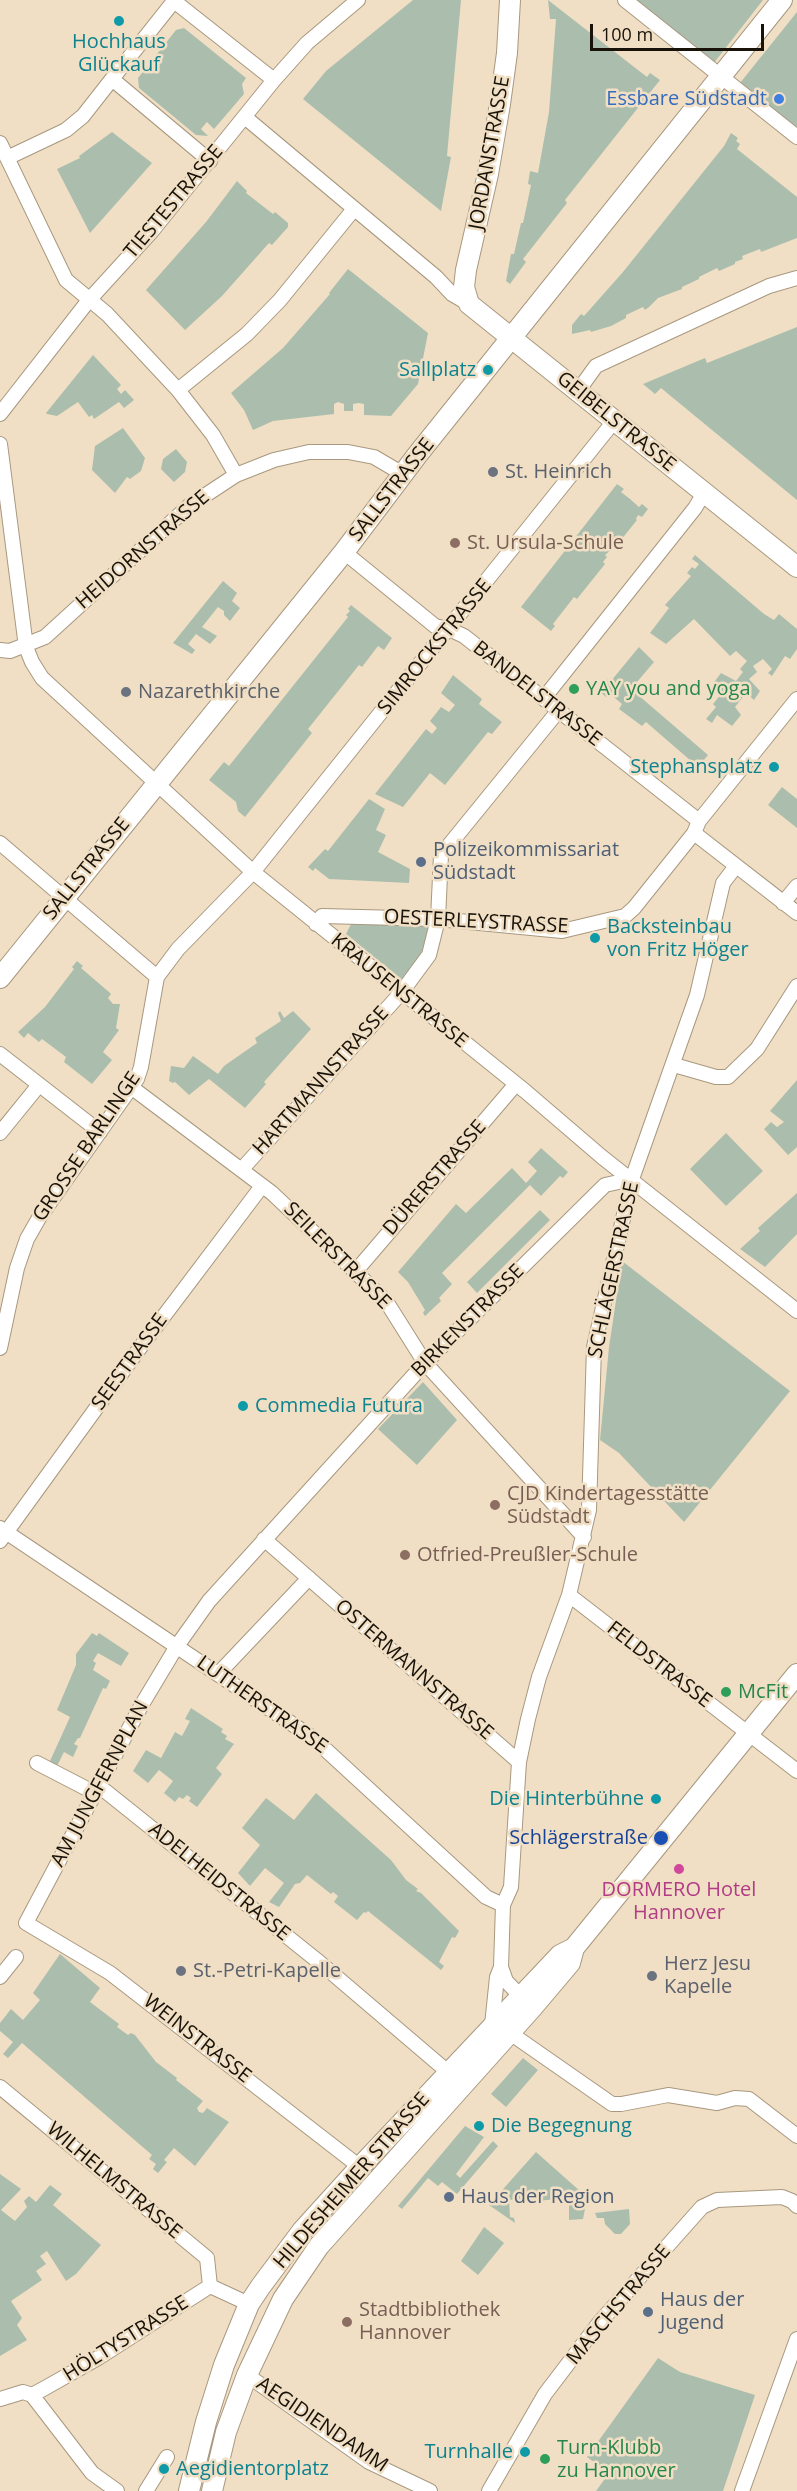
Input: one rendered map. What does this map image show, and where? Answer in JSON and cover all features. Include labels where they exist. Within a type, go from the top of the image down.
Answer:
[{"type":"street","points":[[7,158],[66,130],[83,116],[173,0],[274,80]]},
{"type":"street","name":"TIESTESTRASSE","points":[[0,414],[89,300],[152,231],[246,118],[274,80],[307,43],[358,0]]},
{"type":"street","name":"JORDANSTRASSE","points":[[468,304],[464,287],[466,270],[488,174],[500,104],[507,53],[510,0]]},
{"type":"street","points":[[625,0],[797,137]]},
{"type":"street","name":"SALLSTRASSE","points":[[0,978],[344,552],[403,474],[782,0]]},
{"type":"street","points":[[112,79],[210,161]]},
{"type":"street","name":"GEIBELSTRASSE","points":[[246,118],[436,277],[452,294],[513,338],[797,567]]},
{"type":"street","points":[[0,143],[66,280],[107,314],[178,390],[213,435],[236,475]]},
{"type":"street","points":[[178,390],[247,334],[280,300],[354,209]]},
{"type":"street","points":[[436,277],[455,276],[466,270]]},
{"type":"street","points":[[578,391],[596,366],[769,286],[797,278]]},
{"type":"street","name":"SIMROCKSTRASSE","points":[[253,872],[450,629],[615,420]]},
{"type":"street","name":"KRAUSENSTRASSE","points":[[0,444],[26,646],[42,678],[253,872],[602,1156],[797,1311]]},
{"type":"street","name":"HEIDORNSTRASSE","points":[[26,646],[45,637],[189,506],[236,475],[274,460],[309,452],[348,452],[374,457],[403,474]]},
{"type":"street","points":[[544,698],[695,508],[704,493]]},
{"type":"street","name":"BANDELSTRASSE","points":[[344,552],[435,626],[450,629],[464,636],[544,698],[696,827],[736,866],[797,914]]},
{"type":"street","points":[[0,650],[10,651],[26,646]]},
{"type":"street","points":[[696,827],[797,699]]},
{"type":"street","name":"HARTMANNSTRASSE","points":[[242,1170],[401,993],[429,955],[438,919],[441,855],[559,710]]},
{"type":"street","name":"OESTERLEYSTRASSE","points":[[316,924],[322,916],[438,919],[562,931],[616,920],[634,908],[696,827]]},
{"type":"street","points":[[0,843],[157,977]]},
{"type":"street","name":"SCHLÄGERSTRASSE","points":[[492,2025],[497,1977],[501,1967],[503,1905],[511,1887],[519,1762],[539,1677],[570,1595],[589,1510],[594,1347],[632,1179],[697,995],[723,883],[736,866]]},
{"type":"street","name":"GROSSE BARLINGE","points":[[0,1348],[17,1269],[27,1239],[39,1218],[131,1087],[141,1067],[157,977],[178,949],[253,872]]},
{"type":"street","points":[[783,903],[797,886]]},
{"type":"street","points":[[674,1065],[716,1077],[728,1077],[757,1049],[797,986]]},
{"type":"street","points":[[0,1054],[100,1132]]},
{"type":"street","name":"DÜRERSTRASSE","points":[[355,1272],[516,1084]]},
{"type":"street","points":[[0,1133],[5,1117],[39,1085]]},
{"type":"street","name":"SEILERSTRASSE","points":[[131,1087],[272,1193],[386,1301],[425,1363],[584,1537]]},
{"type":"street","name":"BIRKENSTRASSE","points":[[177,1646],[209,1601],[425,1363],[605,1185],[632,1179]]},
{"type":"street","name":"SEESTRASSE","points":[[2,1534],[262,1186]]},
{"type":"street","name":"LUTHERSTRASSE","points":[[2,1534],[177,1646],[314,1738],[486,1897],[503,1905]]},
{"type":"street","name":"OSTERMANNSTRASSE","points":[[264,1539],[519,1762]]},
{"type":"street","points":[[218,1674],[309,1578]]},
{"type":"street","name":"FELDSTRASSE","points":[[570,1595],[797,1771]]},
{"type":"street","name":"AM JUNGFERNPLAN","points":[[27,1923],[141,1706],[177,1646]]},
{"type":"street","name":"HILDESHEIMER STRASSE","points":[[212,2491],[226,2432],[247,2375],[283,2299],[319,2246],[510,2033],[526,2002],[560,1955],[574,1948],[797,1674]]},
{"type":"street","name":"ADELHEIDSTRASSE","points":[[37,1763],[97,1790],[310,1954],[448,2072]]},
{"type":"street","name":"WEINSTRASSE","points":[[27,1923],[110,1973],[360,2167]]},
{"type":"street","points":[[0,1977],[16,1957]]},
{"type":"street","points":[[501,1967],[506,1981],[526,2002]]},
{"type":"street","name":"HILDESHEIMER STRASSE","points":[[189,2491],[206,2422],[224,2365],[249,2304],[302,2231],[360,2167],[492,2025],[526,2002]]},
{"type":"street","points":[[510,2033],[612,2104],[668,2095],[717,2103],[735,2098],[749,2099],[797,2136]]},
{"type":"street","name":"WILHELMSTRASSE","points":[[0,2087],[207,2258],[210,2286]]},
{"type":"street","name":"MASCHSTRASSE","points":[[489,2491],[545,2394],[599,2323],[702,2207],[717,2200],[782,2197],[797,2206]]},
{"type":"street","name":"HÖLTYSTRASSE","points":[[0,2399],[23,2392],[32,2395],[98,2358],[210,2286],[249,2304]]},
{"type":"street","points":[[742,2491],[797,2339]]},
{"type":"street","name":"AEGIDIENDAMM","points":[[247,2375],[369,2462],[430,2491]]},
{"type":"street","points":[[32,2395],[92,2473],[111,2487]]},
{"type":"street","points":[[147,2491],[167,2457]]},
{"type":"green space","points":[[413,0],[461,0],[447,156],[451,157],[441,211],[303,99],[326,71]]},
{"type":"green space","points":[[548,0],[647,77],[650,73],[660,80],[565,200],[567,203],[523,259],[526,262],[510,284],[506,281],[511,254],[514,254],[521,223],[523,223],[531,185],[528,184],[530,171],[538,173],[549,112],[556,19],[550,19]]},
{"type":"green space","points":[[625,0],[763,0],[710,68]]},
{"type":"green space","points":[[797,12],[797,137],[736,88]]},
{"type":"green space","points":[[184,28],[246,78],[242,84],[244,94],[214,129],[207,122],[201,129],[208,136],[196,135],[139,88],[138,78],[176,30]]},
{"type":"green space","points":[[112,132],[152,163],[90,233],[57,169],[80,158],[79,156]]},
{"type":"green space","points":[[731,133],[738,138],[736,141],[740,144],[737,149],[797,197],[797,238],[761,252],[760,249],[742,256],[743,259],[735,264],[719,271],[717,268],[699,277],[682,289],[658,298],[645,310],[643,307],[626,315],[626,318],[611,326],[591,332],[590,330],[572,334],[572,325],[581,314],[584,316],[623,272],[724,146]]},
{"type":"green space","points":[[237,181],[247,191],[246,193],[288,223],[288,227],[272,245],[269,243],[222,296],[185,330],[146,290],[206,222]]},
{"type":"green space","points":[[348,269],[428,333],[418,384],[391,416],[364,415],[364,404],[359,403],[353,404],[353,411],[344,411],[344,404],[338,402],[334,404],[334,414],[273,421],[253,430],[244,410],[231,393],[283,348],[330,294]]},
{"type":"green space","points":[[797,327],[797,500],[661,388],[655,394],[643,384],[705,358],[707,363]]},
{"type":"green space","points":[[93,355],[121,385],[117,389],[121,394],[125,390],[134,400],[124,408],[119,402],[94,419],[92,415],[89,417],[78,402],[57,416],[47,414],[46,413]]},
{"type":"green space","points":[[123,428],[145,458],[141,471],[130,479],[127,477],[115,493],[92,470],[95,446]]},
{"type":"green space","points":[[176,449],[187,462],[185,472],[174,482],[161,469],[163,459]]},
{"type":"green space","points":[[617,484],[624,489],[621,492],[639,507],[642,504],[648,509],[642,517],[638,515],[637,520],[621,540],[619,538],[615,543],[617,545],[605,555],[607,557],[603,562],[605,564],[577,599],[574,597],[553,624],[555,626],[551,631],[521,607]]},
{"type":"green space","points":[[695,555],[764,614],[774,620],[779,614],[797,629],[797,649],[790,659],[785,656],[772,676],[768,673],[772,669],[763,659],[753,666],[757,672],[749,679],[760,691],[754,700],[746,693],[735,707],[741,715],[732,726],[717,715],[712,723],[706,719],[716,707],[713,704],[722,693],[712,685],[721,673],[736,681],[743,672],[740,669],[747,661],[736,651],[730,656],[694,619],[666,644],[650,633],[669,608],[665,605],[691,576],[687,573],[699,564],[692,559]]},
{"type":"green space","points":[[223,581],[237,593],[232,601],[240,608],[230,621],[224,615],[224,611],[218,607],[202,627],[217,636],[210,644],[196,634],[188,644],[195,650],[192,654],[173,643]]},
{"type":"green space","points":[[351,605],[392,638],[384,650],[378,646],[362,667],[359,665],[308,729],[312,733],[245,817],[238,811],[236,802],[209,780],[224,762],[229,766],[348,617],[346,615]]},
{"type":"green space","points":[[639,647],[654,662],[631,689],[708,755],[698,767],[646,722],[642,726],[619,709],[622,704],[609,693],[606,697],[598,690],[608,679],[611,681]]},
{"type":"green space","points":[[453,675],[482,699],[479,704],[502,722],[492,734],[488,732],[445,785],[430,773],[403,807],[375,794],[426,729],[432,734],[437,728],[430,721],[441,707],[449,712],[455,705],[441,693]]},
{"type":"green space","name":"Stephansplatz","points":[[782,787],[797,799],[797,828],[768,805]]},
{"type":"green space","points":[[369,799],[385,809],[376,830],[386,835],[378,852],[410,869],[409,883],[329,879],[315,868],[313,871],[308,867],[325,849],[328,851]]},
{"type":"green space","points":[[352,922],[434,922],[425,954],[405,982],[346,934]]},
{"type":"green space","points":[[77,961],[83,966],[81,968],[111,994],[108,998],[113,1004],[120,1004],[116,1028],[119,1030],[103,1052],[112,1060],[92,1084],[64,1062],[66,1057],[42,1039],[39,1042],[28,1033],[24,1038],[18,1032],[45,1007],[74,969],[72,967]]},
{"type":"green space","points":[[280,1011],[284,1018],[293,1011],[311,1029],[264,1082],[266,1084],[245,1108],[209,1079],[189,1095],[175,1082],[169,1081],[171,1066],[184,1068],[193,1056],[218,1074],[224,1066],[257,1043],[255,1038],[281,1021],[278,1013]]},
{"type":"green space","points":[[797,1080],[797,1147],[788,1155],[764,1129],[771,1122],[777,1127],[784,1122],[770,1111]]},
{"type":"green space","points":[[726,1133],[763,1171],[726,1206],[690,1169]]},
{"type":"green space","points":[[541,1148],[568,1172],[563,1178],[560,1176],[541,1196],[530,1185],[442,1273],[452,1284],[439,1298],[441,1301],[425,1316],[423,1313],[425,1310],[408,1282],[398,1272],[456,1204],[466,1213],[512,1168],[526,1183],[537,1171],[528,1162]]},
{"type":"green space","points":[[797,1193],[797,1234],[765,1267],[740,1249],[760,1231],[758,1228]]},
{"type":"green space","points":[[540,1210],[550,1220],[477,1293],[467,1282]]},
{"type":"green space","points":[[622,1261],[790,1391],[684,1522],[619,1453],[600,1440],[609,1347]]},
{"type":"green space","points":[[423,1382],[457,1420],[417,1465],[378,1429]]},
{"type":"green space","points":[[92,1633],[97,1636],[99,1633],[129,1653],[121,1666],[98,1653],[93,1661],[96,1663],[93,1670],[110,1681],[106,1689],[103,1688],[80,1738],[74,1744],[78,1746],[73,1757],[64,1752],[57,1766],[50,1761],[70,1717],[57,1710],[76,1665],[76,1654]]},
{"type":"green space","points":[[191,1708],[223,1729],[221,1732],[227,1736],[225,1739],[234,1744],[216,1768],[222,1774],[197,1807],[189,1801],[191,1798],[187,1795],[183,1799],[179,1797],[175,1802],[164,1793],[173,1781],[159,1770],[148,1783],[133,1771],[146,1750],[161,1758],[175,1732],[182,1736],[190,1721],[185,1719]]},
{"type":"green space","points":[[316,1793],[391,1860],[406,1880],[418,1889],[416,1891],[421,1893],[459,1931],[455,1938],[452,1937],[439,1962],[444,1966],[441,1970],[368,1911],[357,1920],[334,1902],[338,1896],[333,1892],[331,1894],[307,1875],[300,1883],[295,1884],[279,1907],[269,1902],[284,1883],[265,1868],[250,1886],[238,1873],[260,1845],[242,1828],[266,1798],[294,1820]]},
{"type":"green space","points":[[60,1954],[100,1988],[90,2002],[119,2024],[117,2027],[128,2035],[131,2033],[135,2035],[156,2062],[203,2101],[197,2108],[199,2112],[203,2113],[207,2108],[229,2122],[195,2166],[174,2148],[164,2160],[167,2162],[158,2173],[153,2169],[156,2164],[149,2159],[152,2155],[22,2043],[8,2058],[3,2054],[13,2042],[0,2031],[0,2023],[11,2009],[23,2020],[40,2000],[33,1993]]},
{"type":"green space","points":[[523,2058],[538,2070],[506,2107],[491,2094]]},
{"type":"green space","points":[[465,2126],[484,2137],[456,2174],[460,2178],[493,2141],[498,2146],[457,2194],[442,2182],[438,2186],[428,2178],[402,2209],[398,2206]]},
{"type":"green space","points":[[536,2152],[580,2191],[577,2200],[586,2204],[583,2219],[569,2220],[569,2203],[560,2199],[509,2200],[510,2217],[514,2218],[515,2223],[489,2205]]},
{"type":"green space","points":[[0,2174],[21,2189],[1,2210],[15,2221],[27,2207],[24,2201],[29,2196],[36,2202],[50,2185],[62,2194],[53,2205],[101,2245],[76,2274],[66,2281],[47,2251],[40,2256],[46,2264],[36,2271],[42,2280],[11,2301],[22,2318],[17,2325],[27,2340],[0,2356]]},
{"type":"green space","points":[[629,2209],[630,2224],[621,2234],[615,2234],[605,2224],[604,2218],[597,2218],[595,2213]]},
{"type":"green space","points":[[484,2227],[504,2243],[478,2275],[461,2261]]},
{"type":"green space","points":[[658,2358],[680,2372],[755,2395],[723,2491],[596,2491],[609,2473],[587,2457]]},
{"type":"place","name":"Hochhaus Glückauf","points":[[119,21]]},
{"type":"place","name":"Essbare Südstadt","points":[[779,99]]},
{"type":"place","name":"Sallplatz","points":[[488,370]]},
{"type":"place","name":"St. Heinrich","points":[[493,472]]},
{"type":"place","name":"St. Ursula-Schule","points":[[455,543]]},
{"type":"place","name":"YAY you and yoga","points":[[574,689]]},
{"type":"place","name":"Nazarethkirche","points":[[126,692]]},
{"type":"place","name":"Stephansplatz","points":[[774,767]]},
{"type":"place","name":"Polizeikommissariat Südstadt","points":[[421,862]]},
{"type":"place","name":"Backsteinbau von Fritz Höger","points":[[595,938]]},
{"type":"place","name":"Commedia Futura","points":[[243,1406]]},
{"type":"place","name":"CJD Kindertagesstätte Südstadt","points":[[495,1505]]},
{"type":"place","name":"Otfried-Preußler-Schule","points":[[405,1555]]},
{"type":"place","name":"McFit","points":[[726,1692]]},
{"type":"place","name":"Die Hinterbühne","points":[[656,1799]]},
{"type":"place","name":"Schlägerstraße","points":[[661,1838]]},
{"type":"place","name":"DORMERO Hotel Hannover","points":[[679,1869]]},
{"type":"place","name":"St.-Petri-Kapelle","points":[[181,1971]]},
{"type":"place","name":"Herz Jesu Kapelle","points":[[652,1976]]},
{"type":"place","name":"Die Begegnung","points":[[479,2126]]},
{"type":"place","name":"Haus der Region","points":[[449,2197]]},
{"type":"place","name":"Haus der Jugend","points":[[648,2312]]},
{"type":"place","name":"Stadtbibliothek Hannover","points":[[347,2322]]},
{"type":"place","name":"Turnhalle","points":[[525,2452]]},
{"type":"place","name":"Turn-Klubb zu Hannover","points":[[545,2459]]},
{"type":"place","name":"Aegidientorplatz","points":[[164,2469]]}]
